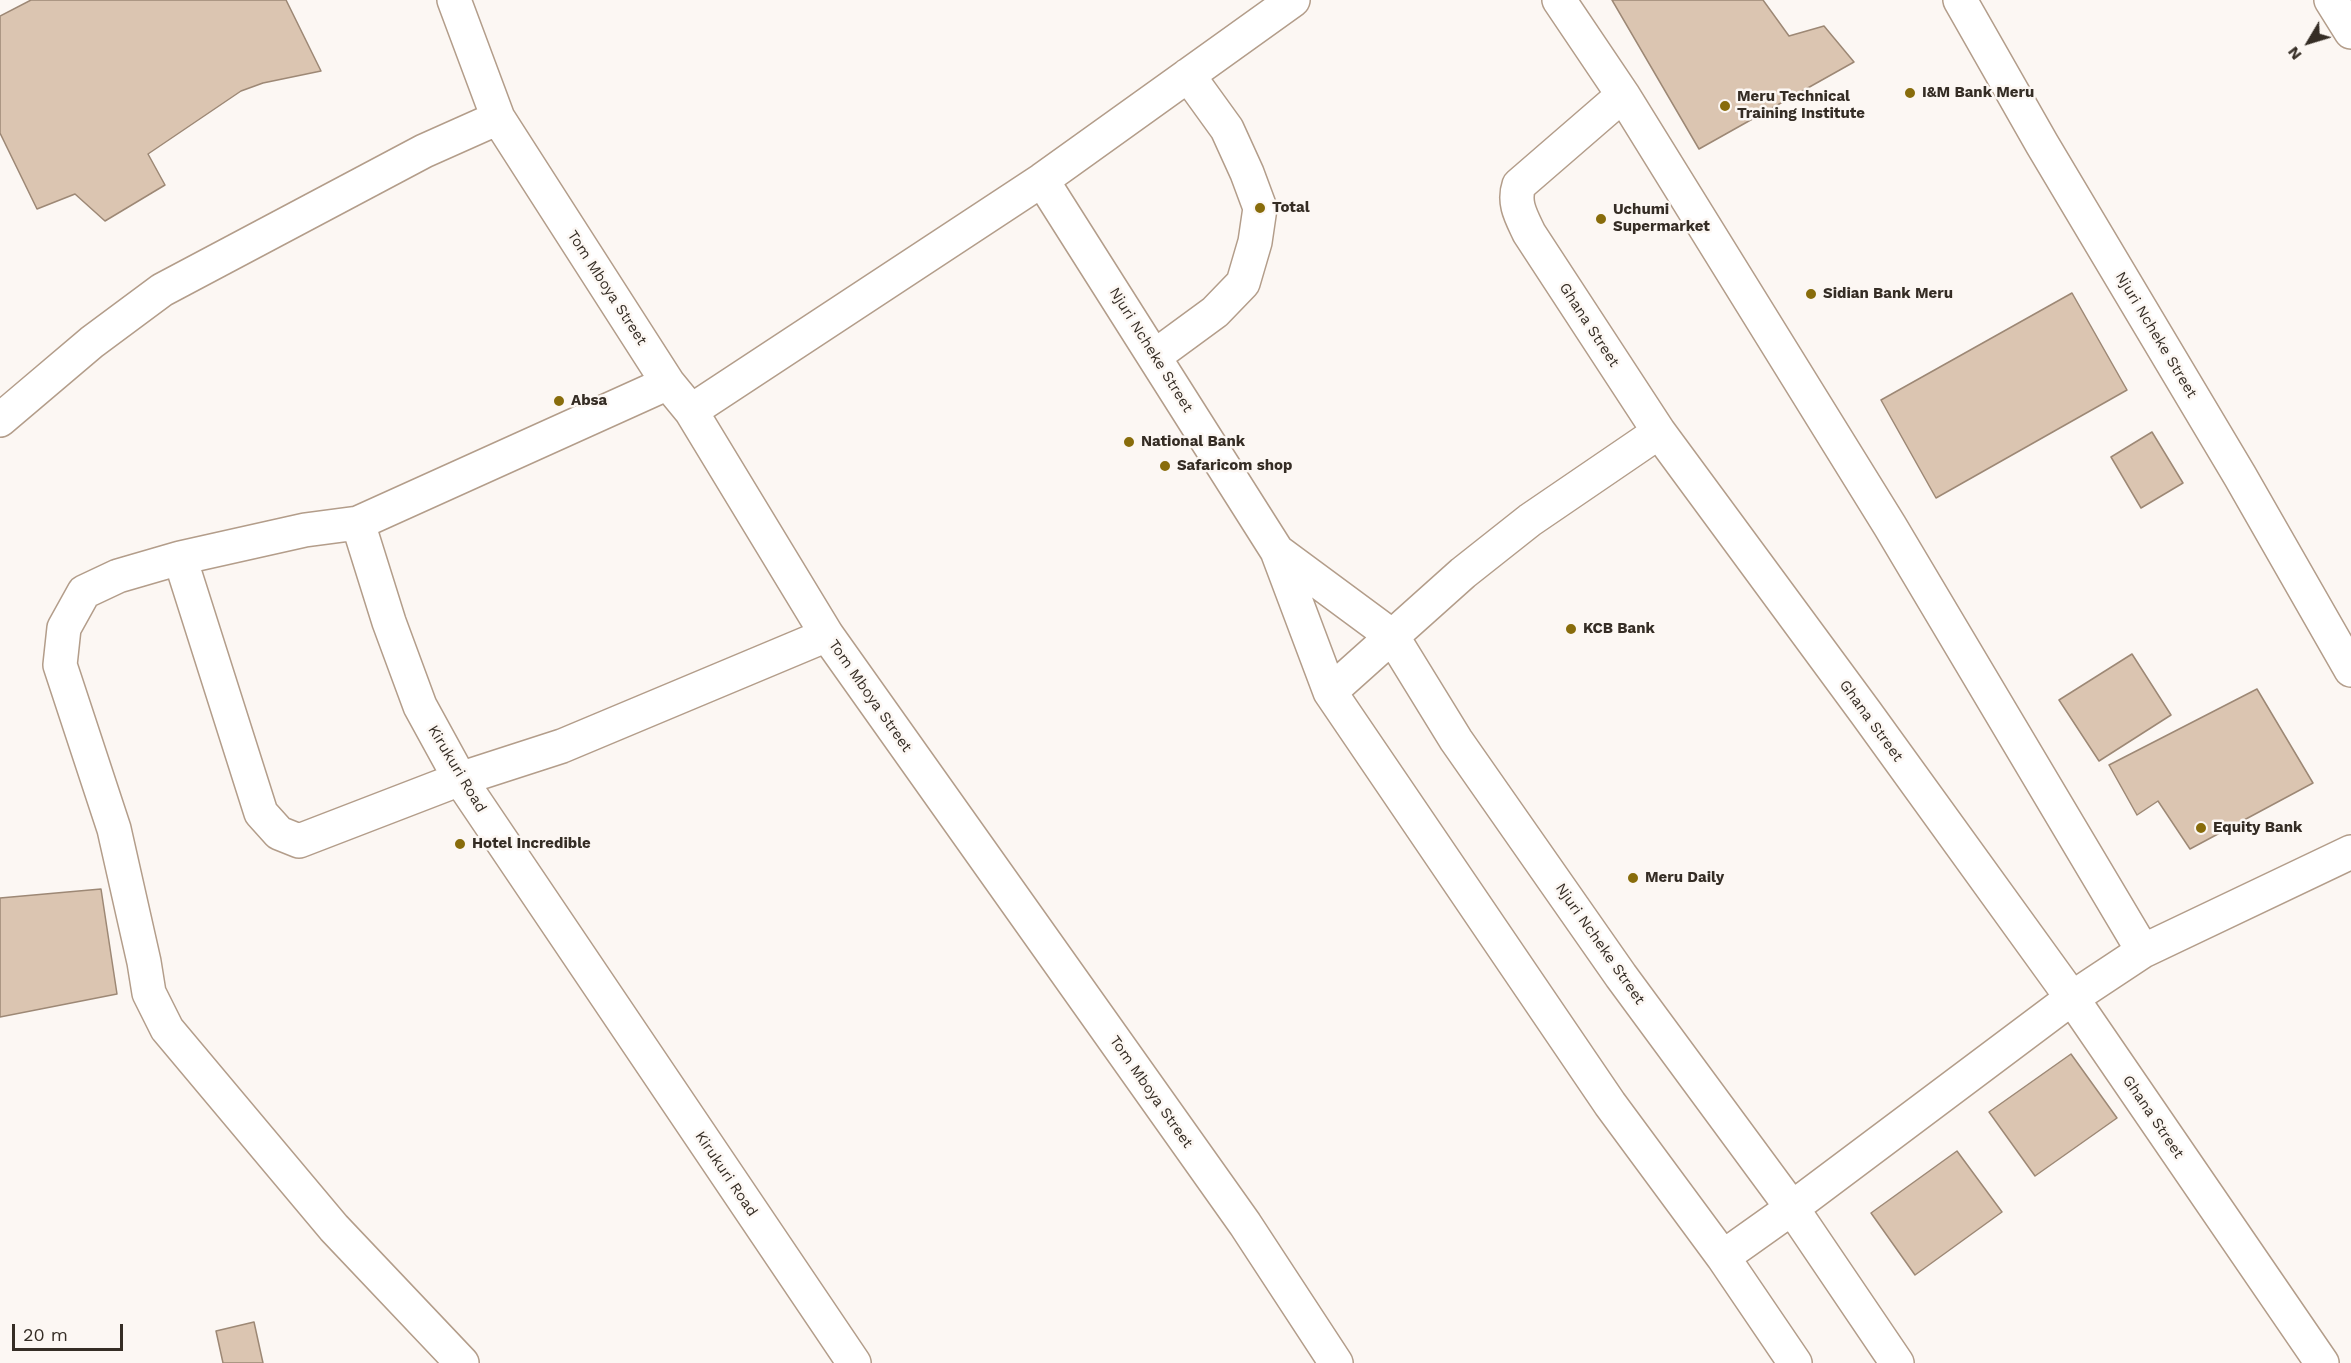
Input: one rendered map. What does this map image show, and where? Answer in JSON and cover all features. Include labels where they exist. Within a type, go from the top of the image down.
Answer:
[{"type":"street","name":"Tom Mboya Street","points":[[454,0],[498,118],[668,383],[691,411],[827,635],[1245,1224],[1336,1363]]},
{"type":"street","points":[[691,411],[1042,180],[1293,0]]},
{"type":"street","points":[[1559,0],[1623,95],[1896,536],[2144,951]]},
{"type":"street","name":"Njuri Ncheke Street","points":[[1959,0],[2240,476],[2351,670]]},
{"type":"street","points":[[2331,0],[2351,32]]},
{"type":"street","points":[[1155,356],[1215,312],[1243,282],[1255,242],[1260,208],[1247,172],[1227,129],[1188,75]]},
{"type":"street","name":"Ghana Street","points":[[1623,95],[1519,185],[1515,196],[1518,211],[1528,233],[1659,432],[2072,998],[2322,1363]]},
{"type":"street","points":[[0,420],[92,342],[162,290],[424,151],[498,118]]},
{"type":"street","name":"Njuri Ncheke Street","points":[[1042,180],[1277,551],[1330,692],[1610,1104],[1723,1257],[1795,1363]]},
{"type":"street","points":[[462,1363],[319,1211],[167,1029],[149,993],[114,829],[60,665],[64,628],[84,592],[118,576],[180,558],[305,530],[358,523],[668,383]]},
{"type":"street","points":[[1330,692],[1463,573],[1530,520],[1659,432]]},
{"type":"street","name":"Kirukuri Road","points":[[358,523],[389,622],[420,706],[460,779],[854,1363]]},
{"type":"street","name":"Njuri Ncheke Street","points":[[1277,551],[1392,636],[1456,740],[1621,976],[1792,1208],[1897,1363]]},
{"type":"street","points":[[180,558],[261,813],[279,833],[299,840],[460,779],[562,746],[827,635]]},
{"type":"street","points":[[1723,1257],[2072,998],[2144,951],[2351,852]]},
{"type":"building","points":[[31,0],[286,0],[321,71],[263,83],[241,91],[148,154],[165,185],[105,221],[75,194],[37,209],[0,133],[0,16]]},
{"type":"building","name":"Meru Technical Training Institute","points":[[1612,0],[1763,0],[1789,36],[1824,26],[1854,62],[1699,149]]},
{"type":"building","points":[[2072,293],[2127,390],[1936,498],[1881,400]]},
{"type":"building","points":[[2152,432],[2183,483],[2141,508],[2111,457]]},
{"type":"building","points":[[2132,654],[2171,715],[2099,761],[2059,700]]},
{"type":"building","points":[[2257,689],[2313,783],[2190,849],[2158,801],[2137,815],[2109,765]]},
{"type":"building","points":[[101,889],[117,994],[0,1017],[0,898]]},
{"type":"building","points":[[2071,1054],[2117,1118],[2035,1176],[1989,1112]]},
{"type":"building","points":[[1957,1151],[2002,1212],[1915,1275],[1871,1213]]},
{"type":"building","points":[[254,1322],[263,1363],[223,1363],[216,1331]]},
{"type":"place","name":"I&M Bank Meru","points":[[1910,93]]},
{"type":"place","name":"Meru Technical Training Institute","points":[[1725,106]]},
{"type":"place","name":"Total","points":[[1260,208]]},
{"type":"place","name":"Uchumi Supermarket","points":[[1601,219]]},
{"type":"place","name":"Sidian Bank Meru","points":[[1811,294]]},
{"type":"place","name":"Absa","points":[[559,401]]},
{"type":"place","name":"National Bank","points":[[1129,442]]},
{"type":"place","name":"Safaricom shop","points":[[1165,466]]},
{"type":"place","name":"KCB Bank","points":[[1571,629]]},
{"type":"place","name":"Equity Bank","points":[[2201,828]]},
{"type":"place","name":"Hotel Incredible","points":[[460,844]]},
{"type":"place","name":"Meru Daily","points":[[1633,878]]}]
